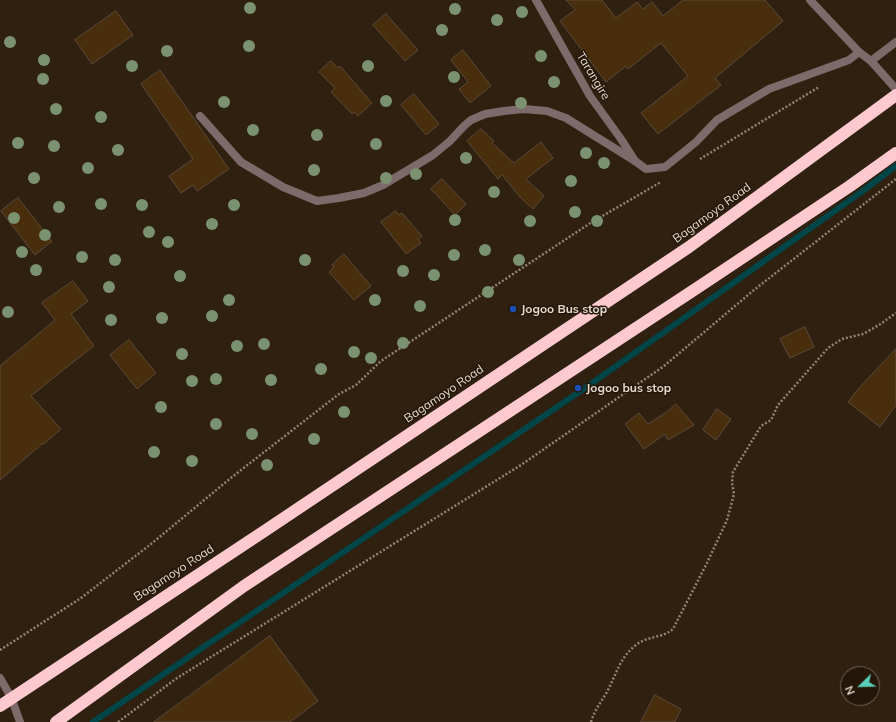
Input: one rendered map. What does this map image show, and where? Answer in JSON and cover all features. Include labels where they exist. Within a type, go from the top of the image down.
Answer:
[{"type":"highway","name":"Bagamoyo Road","points":[[0,706],[11,697],[266,530],[689,247],[896,95]]},
{"type":"highway","points":[[56,722],[244,586],[700,286],[850,186],[896,153]]},
{"type":"street","name":"Tarangire","points":[[536,0],[590,96],[635,161]]},
{"type":"street","points":[[810,0],[896,89]]},
{"type":"street","points":[[870,61],[896,42]]},
{"type":"street","points":[[200,116],[241,162],[282,187],[316,201],[364,193],[383,185],[433,155],[450,141],[471,120],[485,114],[524,109],[547,111],[566,118],[635,161],[646,170],[665,167],[696,142],[718,120],[769,89],[849,60],[859,52]]},
{"type":"street","points":[[0,678],[11,697],[20,722]]},
{"type":"path","points":[[700,159],[820,87]]},
{"type":"path","points":[[0,650],[81,598],[295,428],[339,394],[356,385],[381,361],[592,222],[666,179]]},
{"type":"path","points":[[118,722],[177,678],[521,465],[664,366],[754,290],[896,179]]},
{"type":"path","points":[[591,722],[593,715],[608,691],[621,661],[628,653],[637,644],[669,632],[673,629],[727,520],[734,494],[732,483],[733,472],[762,426],[771,420],[778,405],[828,348],[842,339],[863,334],[896,312]]},
{"type":"building","points":[[566,0],[602,0],[616,18],[637,2],[643,9],[652,2],[663,16],[683,0],[765,0],[783,21],[715,78],[721,85],[658,134],[641,113],[688,76],[661,43],[628,69],[626,66],[606,82],[560,21],[575,10]]},
{"type":"building","points":[[116,11],[133,35],[92,64],[75,40]]},
{"type":"building","points":[[386,14],[418,50],[405,61],[373,25]]},
{"type":"building","points":[[463,50],[491,86],[470,103],[459,89],[468,82],[451,60]]},
{"type":"building","points":[[331,61],[338,68],[340,66],[372,103],[358,116],[355,112],[352,114],[331,92],[335,88],[319,72]]},
{"type":"building","points":[[160,70],[229,169],[197,191],[193,185],[181,193],[169,176],[193,159],[141,84]]},
{"type":"building","points":[[414,94],[439,124],[426,135],[401,105]]},
{"type":"building","points":[[481,129],[494,141],[492,143],[514,163],[541,142],[553,158],[526,179],[544,196],[533,209],[520,197],[502,175],[498,179],[467,141]]},
{"type":"building","points":[[442,179],[466,204],[455,215],[431,189]]},
{"type":"building","points":[[18,198],[52,241],[35,255],[1,211]]},
{"type":"building","points":[[396,211],[399,215],[402,213],[422,236],[418,239],[421,243],[406,254],[381,222]]},
{"type":"building","points":[[344,254],[371,286],[354,300],[329,272],[334,267],[332,265]]},
{"type":"building","points":[[73,281],[88,301],[71,314],[94,346],[31,396],[61,429],[0,480],[0,366],[55,320],[42,303]]},
{"type":"building","points":[[805,327],[814,347],[790,358],[780,339]]},
{"type":"building","points":[[129,340],[156,373],[137,389],[110,355]]},
{"type":"building","points":[[896,349],[896,405],[880,427],[848,402],[858,389]]},
{"type":"building","points":[[676,404],[694,425],[668,440],[665,434],[644,449],[625,424],[639,413],[648,424]]},
{"type":"building","points":[[717,409],[731,419],[716,440],[703,430]]},
{"type":"building","points":[[270,636],[318,701],[290,722],[154,722]]},
{"type":"building","points":[[655,695],[681,709],[675,722],[641,722]]},
{"type":"waterway","points":[[93,722],[588,386],[896,166]]},
{"type":"place","name":"Jogoo Bus stop","points":[[513,309]]},
{"type":"place","name":"Jogoo bus stop","points":[[578,388]]}]
